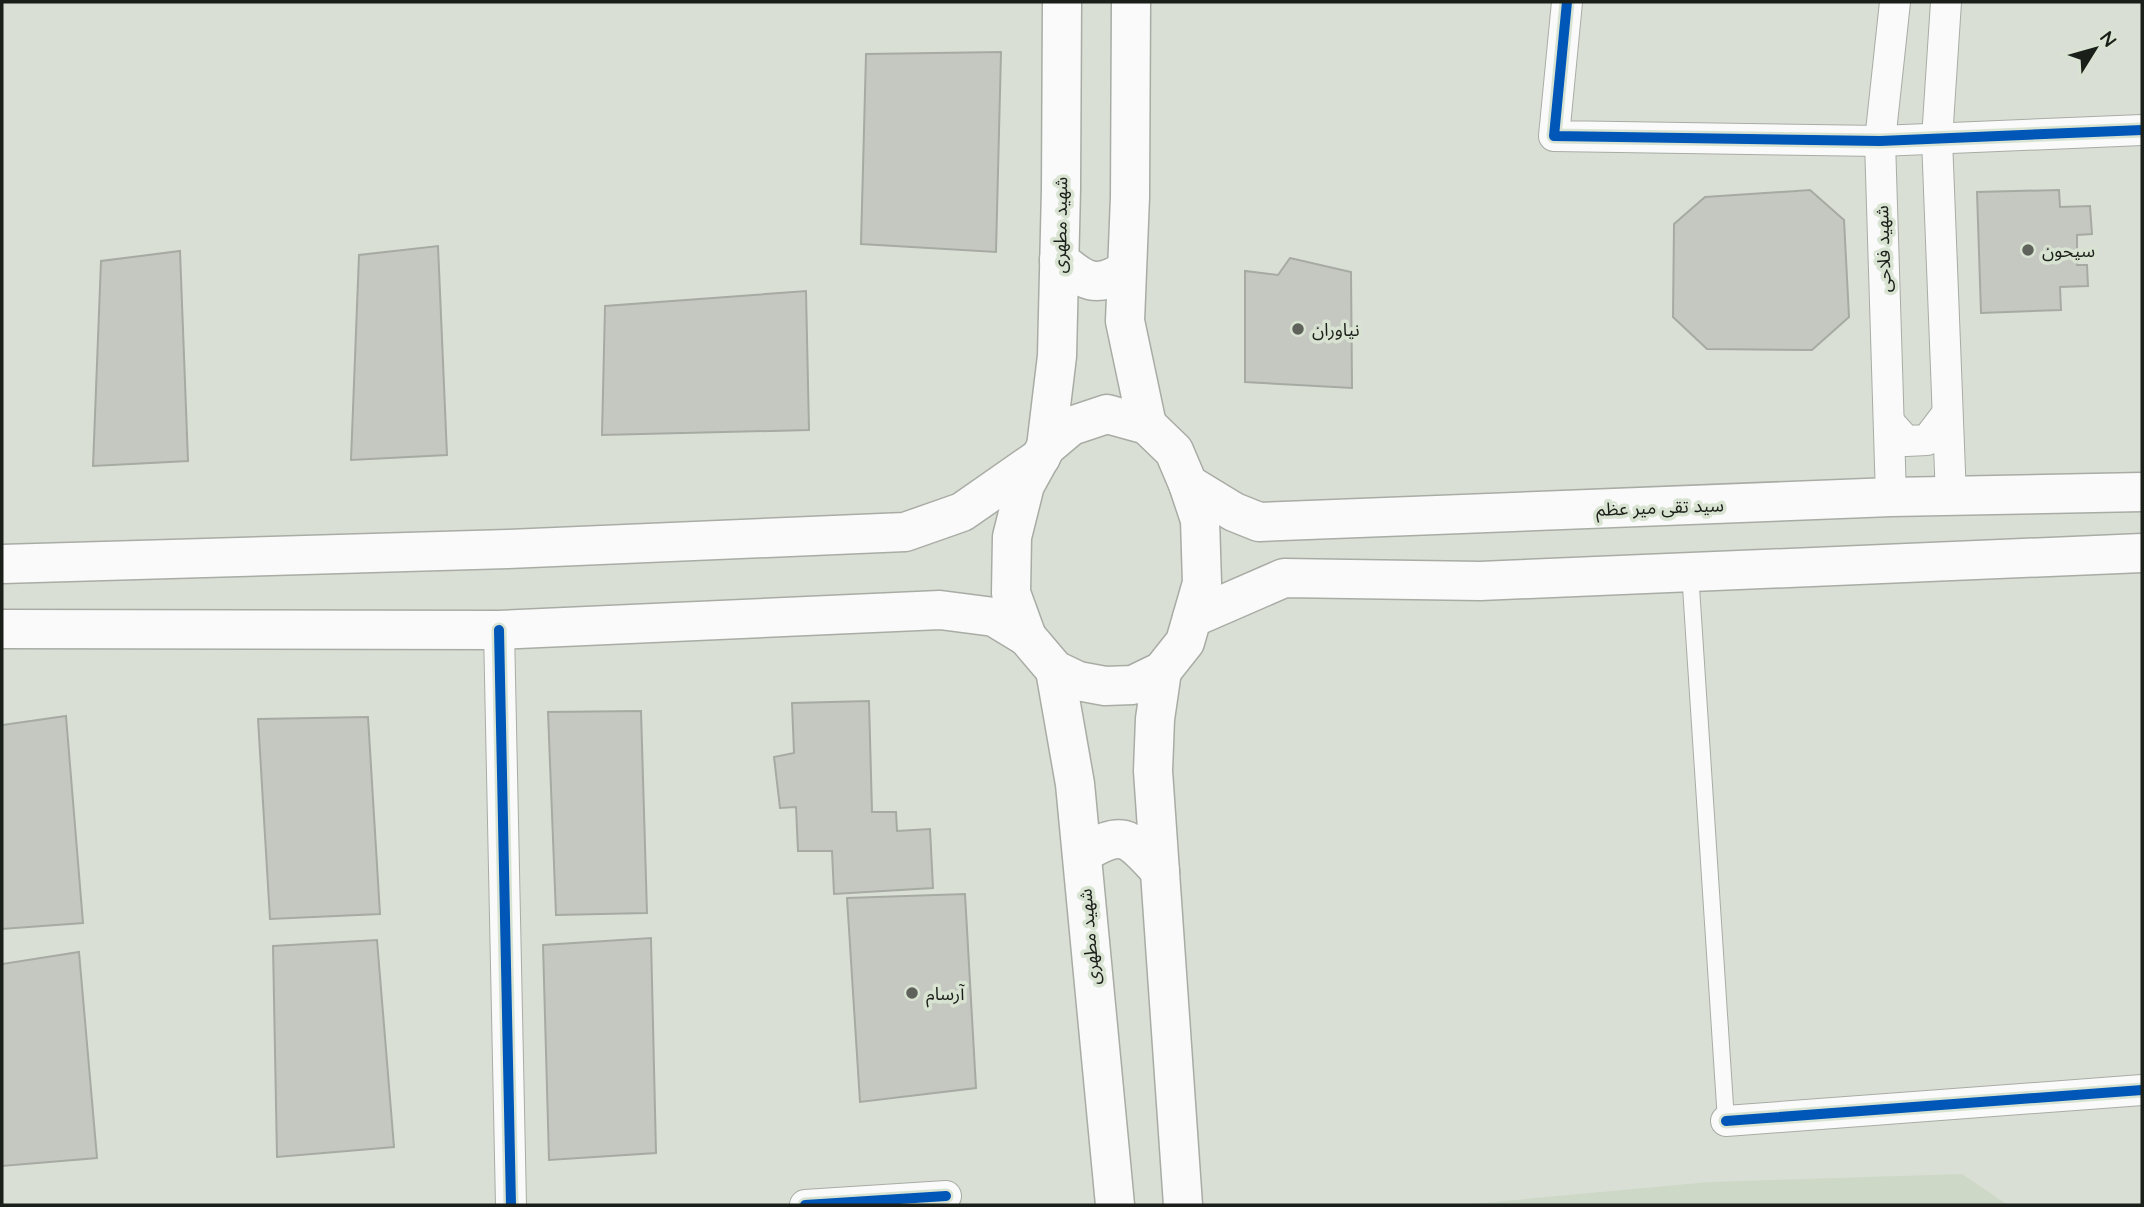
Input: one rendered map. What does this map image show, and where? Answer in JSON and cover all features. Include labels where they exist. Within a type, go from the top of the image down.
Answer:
[{"type":"main road","name":"شهید مطهری","points":[[1043,452],[1057,356],[1062,2]]},
{"type":"main road","points":[[1131,2],[1130,197],[1125,321],[1147,425]]},
{"type":"main road","points":[[1059,260],[1081,278],[1098,282],[1111,279],[1126,270]]},
{"type":"main road","points":[[2,564],[508,549],[905,532],[962,512],[1043,452],[1071,426],[1107,414],[1147,425],[1174,451],[1200,520],[1202,583],[1185,642],[1162,671],[1133,685],[1105,686],[1078,681],[1055,670],[1027,637],[994,617],[940,610],[499,630],[2,629]]},
{"type":"main road","points":[[1027,637],[1011,593],[1012,537],[1026,485],[1043,452]]},
{"type":"main road","name":"سید تقی میر عظم","points":[[1188,484],[1234,512],[1259,522],[1891,498],[2142,492]]},
{"type":"main road","points":[[1192,618],[1284,578],[1480,581],[2128,558]]},
{"type":"main road","name":"شهید مطهری","points":[[1055,670],[1075,784],[1115,1205]]},
{"type":"main road","points":[[1162,671],[1155,719],[1153,771],[1183,1205]]},
{"type":"main road","points":[[1082,854],[1104,841],[1118,837],[1138,847],[1160,871]]},
{"type":"street","points":[[1567,2],[1554,136],[1880,141],[2142,130]]},
{"type":"street","name":"شهید فلاحی","points":[[1891,498],[1880,141],[1895,2]]},
{"type":"street","points":[[1947,2],[1937,139],[1951,497]]},
{"type":"street","points":[[1889,422],[1906,441],[1927,440],[1946,415]]},
{"type":"street","points":[[499,630],[511,1205]]},
{"type":"street","points":[[1726,1121],[2142,1090]]},
{"type":"street","points":[[805,1205],[946,1196]]},
{"type":"lane","points":[[1690,572],[1726,1121]]},
{"type":"shaded area","points":[[1962,1174],[2008,1205],[1460,1205],[1709,1182]]},
{"type":"building","points":[[1001,52],[996,252],[861,244],[866,54]]},
{"type":"building","points":[[1810,190],[1844,220],[1849,317],[1812,350],[1707,349],[1673,317],[1674,224],[1705,197]]},
{"type":"building","name":"سیحون","points":[[2059,190],[2060,207],[2090,206],[2092,234],[2077,235],[2077,265],[2087,265],[2088,286],[2060,287],[2061,310],[1981,313],[1977,192]]},
{"type":"building","points":[[438,246],[447,455],[351,460],[359,255]]},
{"type":"building","points":[[180,251],[188,461],[93,466],[101,261]]},
{"type":"building","name":"نیاوران","points":[[1290,258],[1351,272],[1352,388],[1245,382],[1245,271],[1278,275]]},
{"type":"building","points":[[806,291],[809,430],[602,435],[605,306]]},
{"type":"building","points":[[869,701],[872,812],[896,812],[897,831],[930,829],[933,888],[834,894],[832,851],[798,851],[796,807],[780,808],[774,757],[794,753],[792,703]]},
{"type":"building","points":[[641,711],[647,913],[556,915],[548,712]]},
{"type":"building","points":[[66,716],[83,923],[2,929],[2,725]]},
{"type":"building","points":[[368,717],[380,914],[270,919],[258,719]]},
{"type":"building","name":"آرسام","points":[[965,894],[976,1088],[860,1102],[847,898]]},
{"type":"building","points":[[651,938],[656,1153],[549,1160],[543,945]]},
{"type":"building","points":[[377,940],[394,1147],[277,1157],[273,946]]},
{"type":"building","points":[[79,952],[97,1158],[2,1166],[2,964]]},
{"type":"cycle path","points":[[1567,2],[1554,136],[1880,141],[2142,130]]},
{"type":"cycle path","points":[[499,630],[511,1205]]},
{"type":"cycle path","points":[[1726,1121],[2142,1090]]},
{"type":"cycle path","points":[[805,1205],[946,1196]]},
{"type":"place","name":"سیحون","points":[[2028,250]]},
{"type":"place","name":"نیاوران","points":[[1298,329]]},
{"type":"place","name":"آرسام","points":[[912,993]]}]
